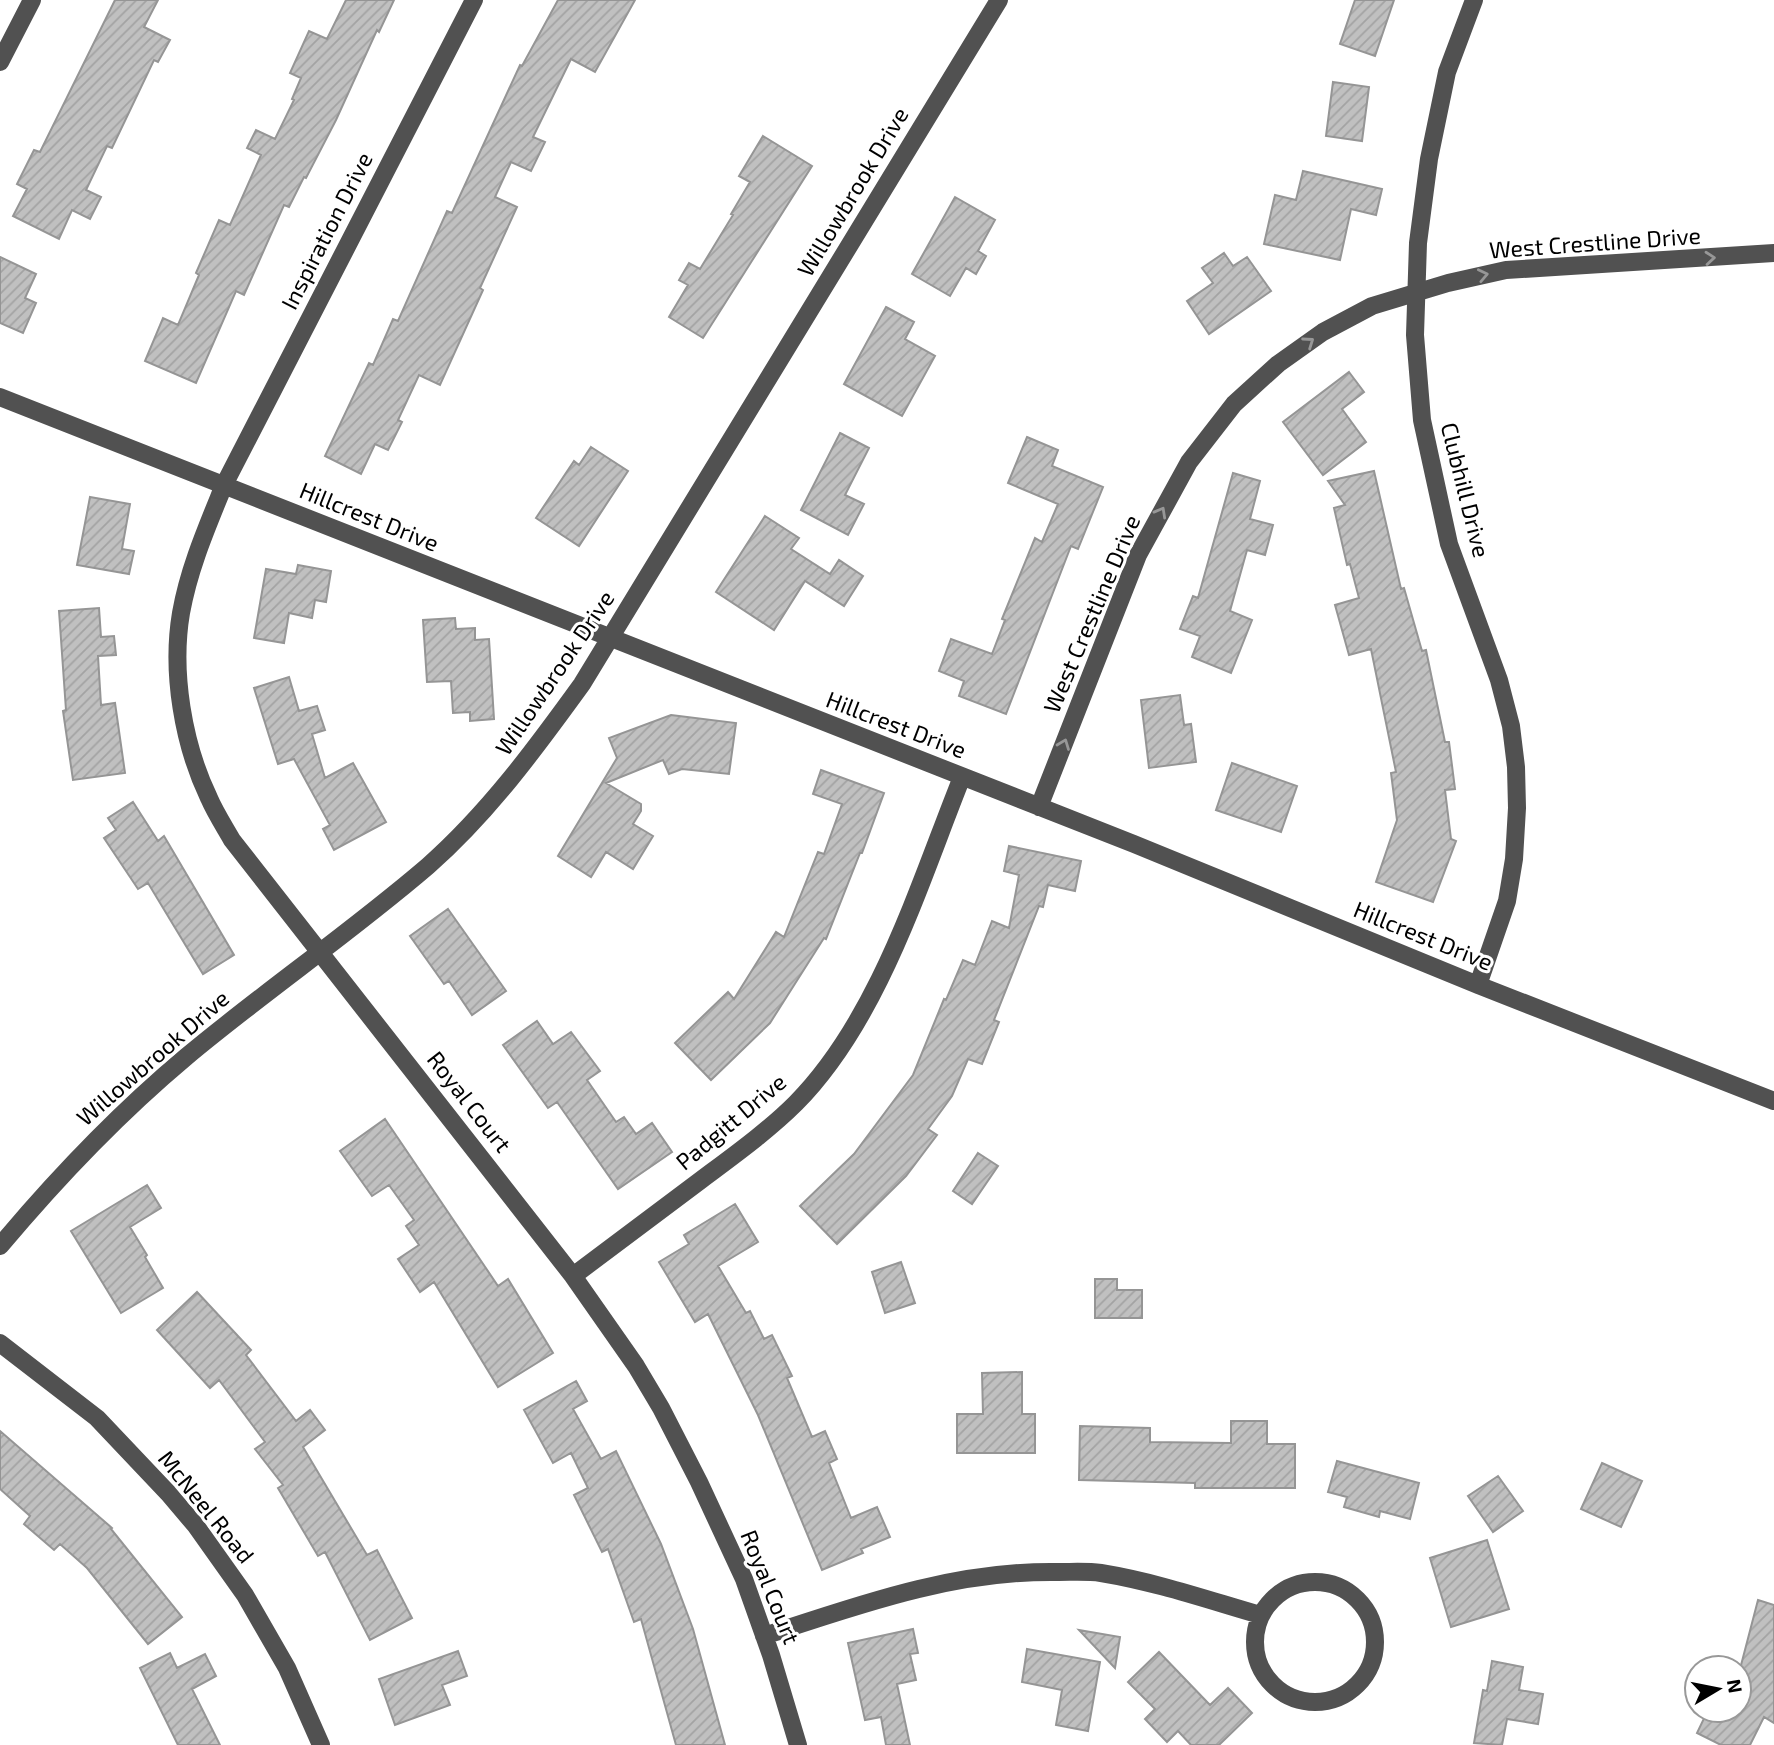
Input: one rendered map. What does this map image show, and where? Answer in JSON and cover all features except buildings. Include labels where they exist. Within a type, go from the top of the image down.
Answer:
[{"type":"street","points":[[0,62],[32,0]]},
{"type":"street","name":"Inspiration Drive","points":[[224,485],[474,0]]},
{"type":"street","name":"Willowbrook Drive","points":[[0,1246],[92,1142],[186,1057],[428,865],[490,804],[521,768],[582,684],[611,638],[999,0]]},
{"type":"street","name":"Clubhill Drive","points":[[1474,0],[1447,72],[1429,159],[1418,243],[1415,335],[1422,420],[1449,544],[1499,680],[1511,726],[1516,767],[1517,808],[1513,869],[1507,901],[1478,985]]},
{"type":"street","name":"West Crestline Drive","points":[[1039,807],[1138,555],[1188,462],[1234,404],[1278,364],[1323,332],[1372,306],[1417,290],[1506,270],[1774,253]]},
{"type":"street","name":"Hillcrest Drive","points":[[0,397],[1135,844],[1478,985],[1774,1101]]},
{"type":"street","name":"Royal Court","points":[[224,485],[194,559],[181,614],[178,650],[180,689],[187,729],[208,797],[232,840],[573,1276],[630,1356],[661,1408],[699,1482],[744,1579],[798,1745]]},
{"type":"street","name":"Padgitt Drive","points":[[573,1276],[739,1152],[797,1102],[834,1056],[858,1019],[886,965],[962,777]]},
{"type":"street","name":"McNeel Road","points":[[0,1343],[97,1418],[196,1526],[245,1595],[287,1668],[321,1745]]},
{"type":"street","points":[[764,1636],[876,1599],[972,1576],[1021,1571],[1111,1575],[1151,1583],[1260,1615]]},
{"type":"street","points":[[1304,1582],[1328,1583],[1348,1591],[1357,1598],[1373,1624],[1375,1649],[1368,1671],[1358,1684],[1343,1696],[1327,1701],[1299,1701],[1281,1693],[1264,1675],[1259,1664],[1254,1645],[1255,1629],[1260,1615],[1273,1598],[1289,1587],[1304,1582]]}]
